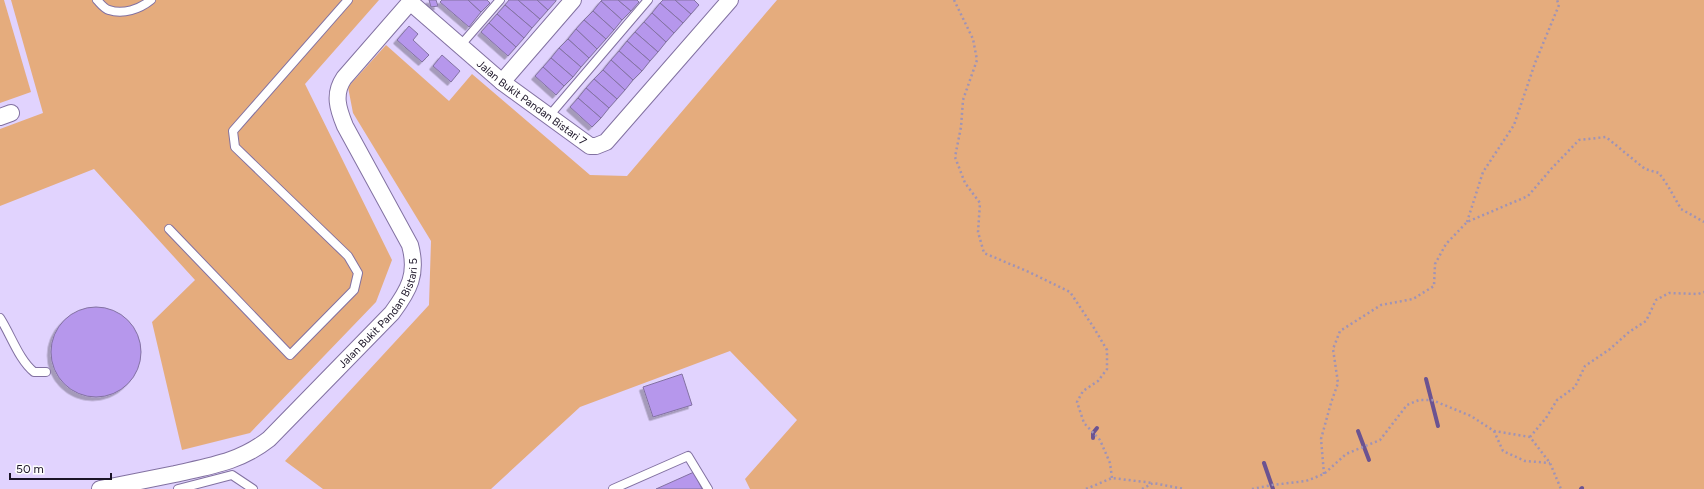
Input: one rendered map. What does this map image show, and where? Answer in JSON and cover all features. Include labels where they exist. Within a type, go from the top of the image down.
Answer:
[{"type":"street","points":[[502,82],[573,0]]},
{"type":"street","name":"Jalan Bukit Pandan Bistari 7","points":[[411,1],[502,82],[590,146],[596,146],[606,142],[730,0]]},
{"type":"street","name":"Jalan Bukit Pandan Bistari 5","points":[[100,489],[218,465],[244,456],[257,448],[269,439],[392,313],[404,297],[414,270],[410,245],[345,126],[339,109],[337,93],[339,85],[344,78],[411,1]]},
{"type":"lane","points":[[97,0],[108,10],[126,12],[144,6],[151,0]]},
{"type":"lane","points":[[169,229],[290,355],[354,290],[358,273],[348,256],[235,147],[233,131],[348,0]]},
{"type":"lane","points":[[460,46],[500,0]]},
{"type":"lane","points":[[549,116],[648,0]]},
{"type":"lane","points":[[0,318],[26,366],[34,372],[46,372]]},
{"type":"lane","points":[[613,489],[688,456],[708,489]]},
{"type":"lane","points":[[178,489],[232,475],[253,489]]},
{"type":"path","points":[[954,0],[973,39],[977,60],[963,100],[961,127],[955,157],[965,183],[980,203],[978,232],[984,253],[1029,272],[1070,292],[1107,350],[1107,369],[1098,381],[1083,391],[1077,402],[1084,423],[1100,440],[1110,463],[1112,478]]},
{"type":"path","points":[[1467,222],[1483,172],[1514,125],[1535,63],[1559,5],[1557,0]]},
{"type":"path","points":[[1324,474],[1321,440],[1330,403],[1338,383],[1333,349],[1340,331],[1381,305],[1413,300],[1434,286],[1435,264],[1446,244],[1467,222],[1528,196],[1579,140],[1606,137],[1645,169],[1658,174],[1668,186],[1681,209],[1704,222]]},
{"type":"path","points":[[1530,438],[1546,418],[1557,400],[1575,387],[1585,366],[1610,349],[1629,332],[1646,321],[1656,300],[1669,293],[1698,294],[1704,292]]},
{"type":"path","points":[[1252,489],[1306,481],[1324,474],[1346,454],[1380,440],[1407,405],[1419,400],[1432,400],[1465,413],[1494,431],[1530,438],[1550,463],[1562,489]]},
{"type":"path","points":[[1494,431],[1503,451],[1525,461],[1550,463]]},
{"type":"path","points":[[1086,489],[1112,478],[1153,483],[1184,489]]},
{"type":"path","points":[[1142,489],[1153,483]]},
{"type":"shaded area","points":[[0,0],[4,0],[31,92],[0,103]]},
{"type":"shaded area","points":[[11,0],[379,0],[305,84],[392,260],[376,302],[250,433],[182,450],[152,322],[195,280],[94,169],[0,206],[0,129],[43,113]]},
{"type":"shaded area","points":[[777,0],[1704,0],[1704,489],[750,489],[745,479],[797,420],[730,351],[580,407],[491,489],[323,489],[285,461],[429,305],[431,241],[353,113],[348,87],[386,45],[449,101],[472,74],[590,175],[627,176]]},
{"type":"building","points":[[429,0],[436,0],[438,6],[431,7]]},
{"type":"building","points":[[442,0],[468,0],[481,12],[469,27],[440,2]]},
{"type":"building","points":[[468,0],[487,0],[490,3],[481,12]]},
{"type":"building","points":[[509,0],[518,0],[540,19],[532,28],[505,5]]},
{"type":"building","points":[[518,0],[537,0],[548,10],[540,19]]},
{"type":"building","points":[[537,0],[556,0],[556,1],[548,10]]},
{"type":"building","points":[[618,0],[631,11],[622,20],[601,1]]},
{"type":"building","points":[[618,0],[637,0],[639,2],[631,11]]},
{"type":"building","points":[[663,0],[675,0],[691,14],[683,23],[660,3]]},
{"type":"building","points":[[675,0],[694,0],[699,5],[691,14]]},
{"type":"building","points":[[601,1],[622,20],[614,30],[593,11]]},
{"type":"building","points":[[660,3],[683,23],[674,33],[652,13]]},
{"type":"building","points":[[505,5],[532,28],[524,38],[497,14]]},
{"type":"building","points":[[593,11],[614,30],[606,39],[584,20]]},
{"type":"building","points":[[652,13],[674,33],[666,42],[644,22]]},
{"type":"building","points":[[497,14],[524,38],[516,47],[489,23]]},
{"type":"building","points":[[584,20],[606,39],[597,49],[576,29]]},
{"type":"building","points":[[644,22],[666,42],[658,52],[635,32]]},
{"type":"building","points":[[489,23],[516,47],[508,56],[481,32]]},
{"type":"building","points":[[409,26],[418,34],[413,40],[429,55],[422,62],[397,40]]},
{"type":"building","points":[[576,29],[597,49],[589,58],[568,39]]},
{"type":"building","points":[[635,32],[658,52],[650,61],[627,41]]},
{"type":"building","points":[[568,39],[589,58],[581,67],[559,48]]},
{"type":"building","points":[[627,41],[650,61],[642,71],[619,51]]},
{"type":"building","points":[[559,48],[581,67],[573,77],[551,58]]},
{"type":"building","points":[[619,51],[642,71],[633,80],[611,60]]},
{"type":"building","points":[[442,55],[460,71],[451,82],[433,66]]},
{"type":"building","points":[[551,58],[573,77],[564,86],[543,67]]},
{"type":"building","points":[[611,60],[633,80],[625,90],[603,70]]},
{"type":"building","points":[[543,67],[564,86],[556,95],[535,76]]},
{"type":"building","points":[[603,70],[625,90],[617,99],[594,79]]},
{"type":"building","points":[[594,79],[617,99],[609,108],[586,88]]},
{"type":"building","points":[[586,88],[609,108],[601,118],[578,98]]},
{"type":"building","points":[[578,98],[601,118],[592,127],[570,107]]},
{"type":"building","points":[[96,307],[113,310],[128,320],[138,335],[141,352],[138,369],[128,384],[113,394],[96,397],[79,394],[64,384],[54,369],[51,352],[54,335],[64,320],[79,310]]},
{"type":"building","points":[[682,374],[692,405],[653,417],[643,387]]},
{"type":"building","points":[[694,472],[702,489],[656,489]]},
{"type":"waterway","points":[[1426,379],[1438,426]]},
{"type":"waterway","points":[[1093,438],[1093,433],[1097,428]]},
{"type":"waterway","points":[[1358,431],[1369,460]]},
{"type":"waterway","points":[[1264,463],[1273,489]]}]
